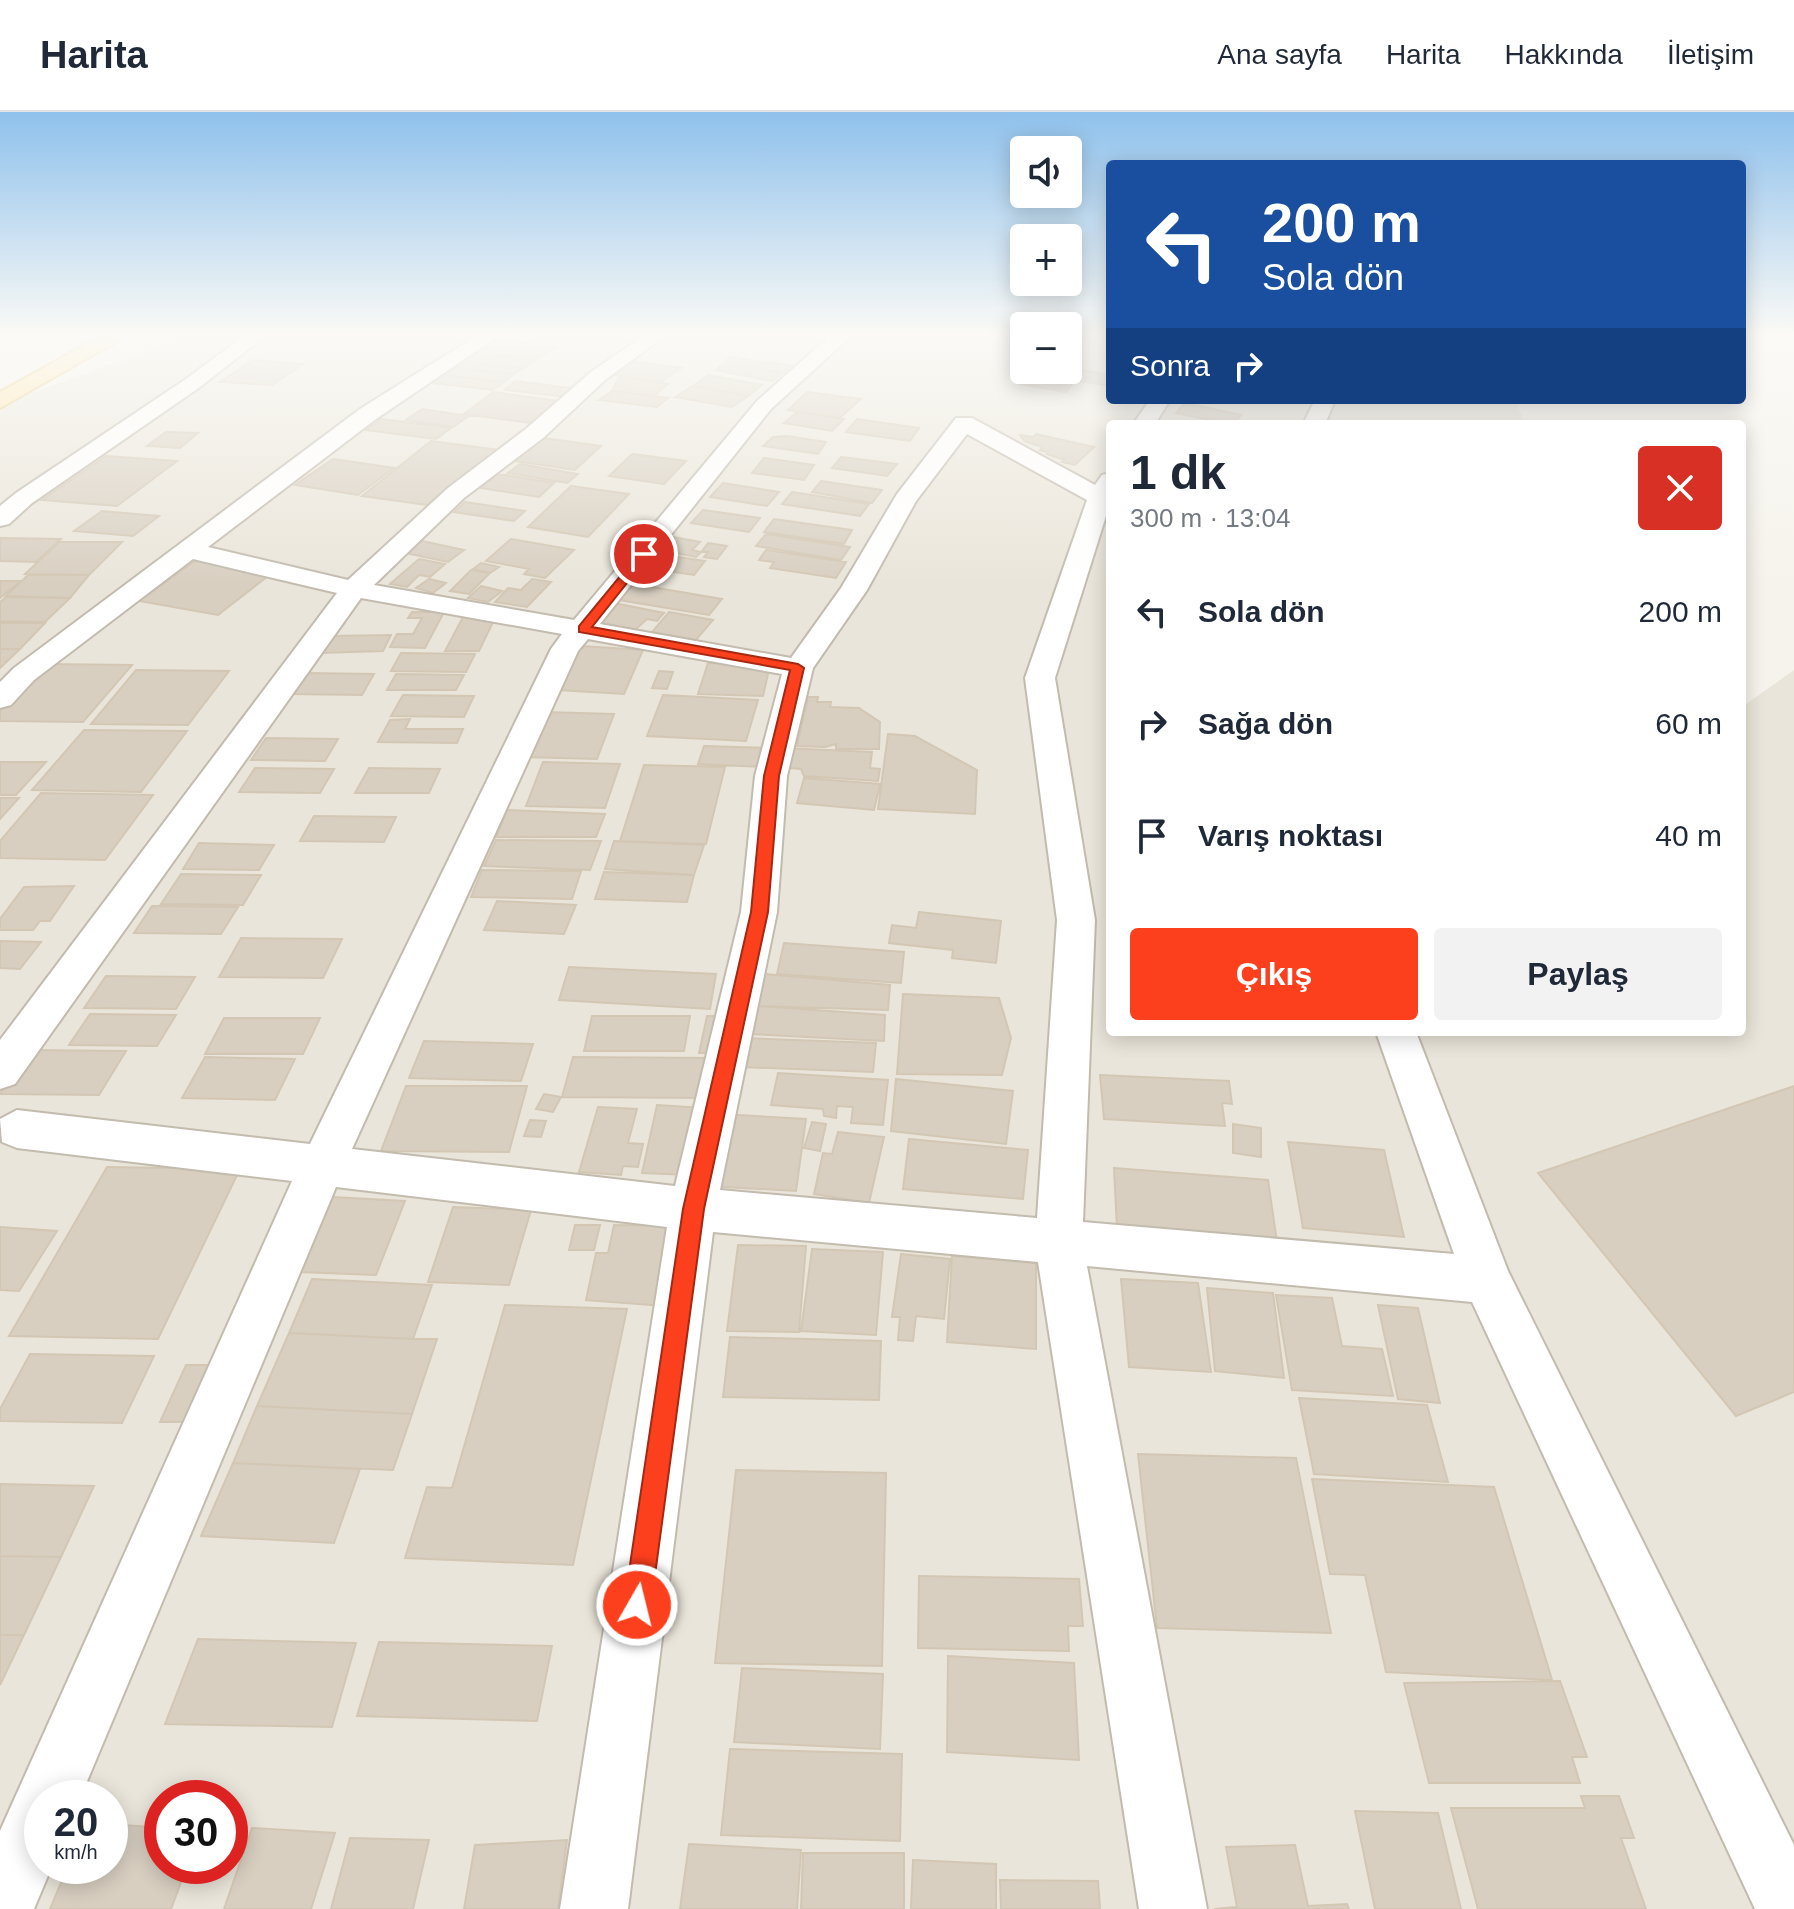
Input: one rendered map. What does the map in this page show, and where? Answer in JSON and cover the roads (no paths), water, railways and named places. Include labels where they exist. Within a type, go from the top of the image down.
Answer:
[{"type":"street","points":[[0,519],[24,498],[140,419]]},
{"type":"street","points":[[0,699],[24,674],[362,419]]},
{"type":"street","points":[[0,1072],[354,589],[456,493],[551,419]]},
{"type":"street","points":[[56,1780],[323,1163],[565,649],[753,419]]},
{"type":"street","points":[[594,1909],[693,1209],[759,912],[771,776],[798,668],[854,590],[905,499],[964,423],[1105,489],[1040,678],[1076,920],[1059,1243],[1173,1909]]},
{"type":"street","points":[[188,550],[354,589],[798,668]]},
{"type":"street","points":[[1397,1036],[1487,1280],[1790,1909]]},
{"type":"street","points":[[6,1136],[323,1163],[693,1209],[1487,1280]]},
{"type":"street","points":[[0,1909],[24,1854]]}]
